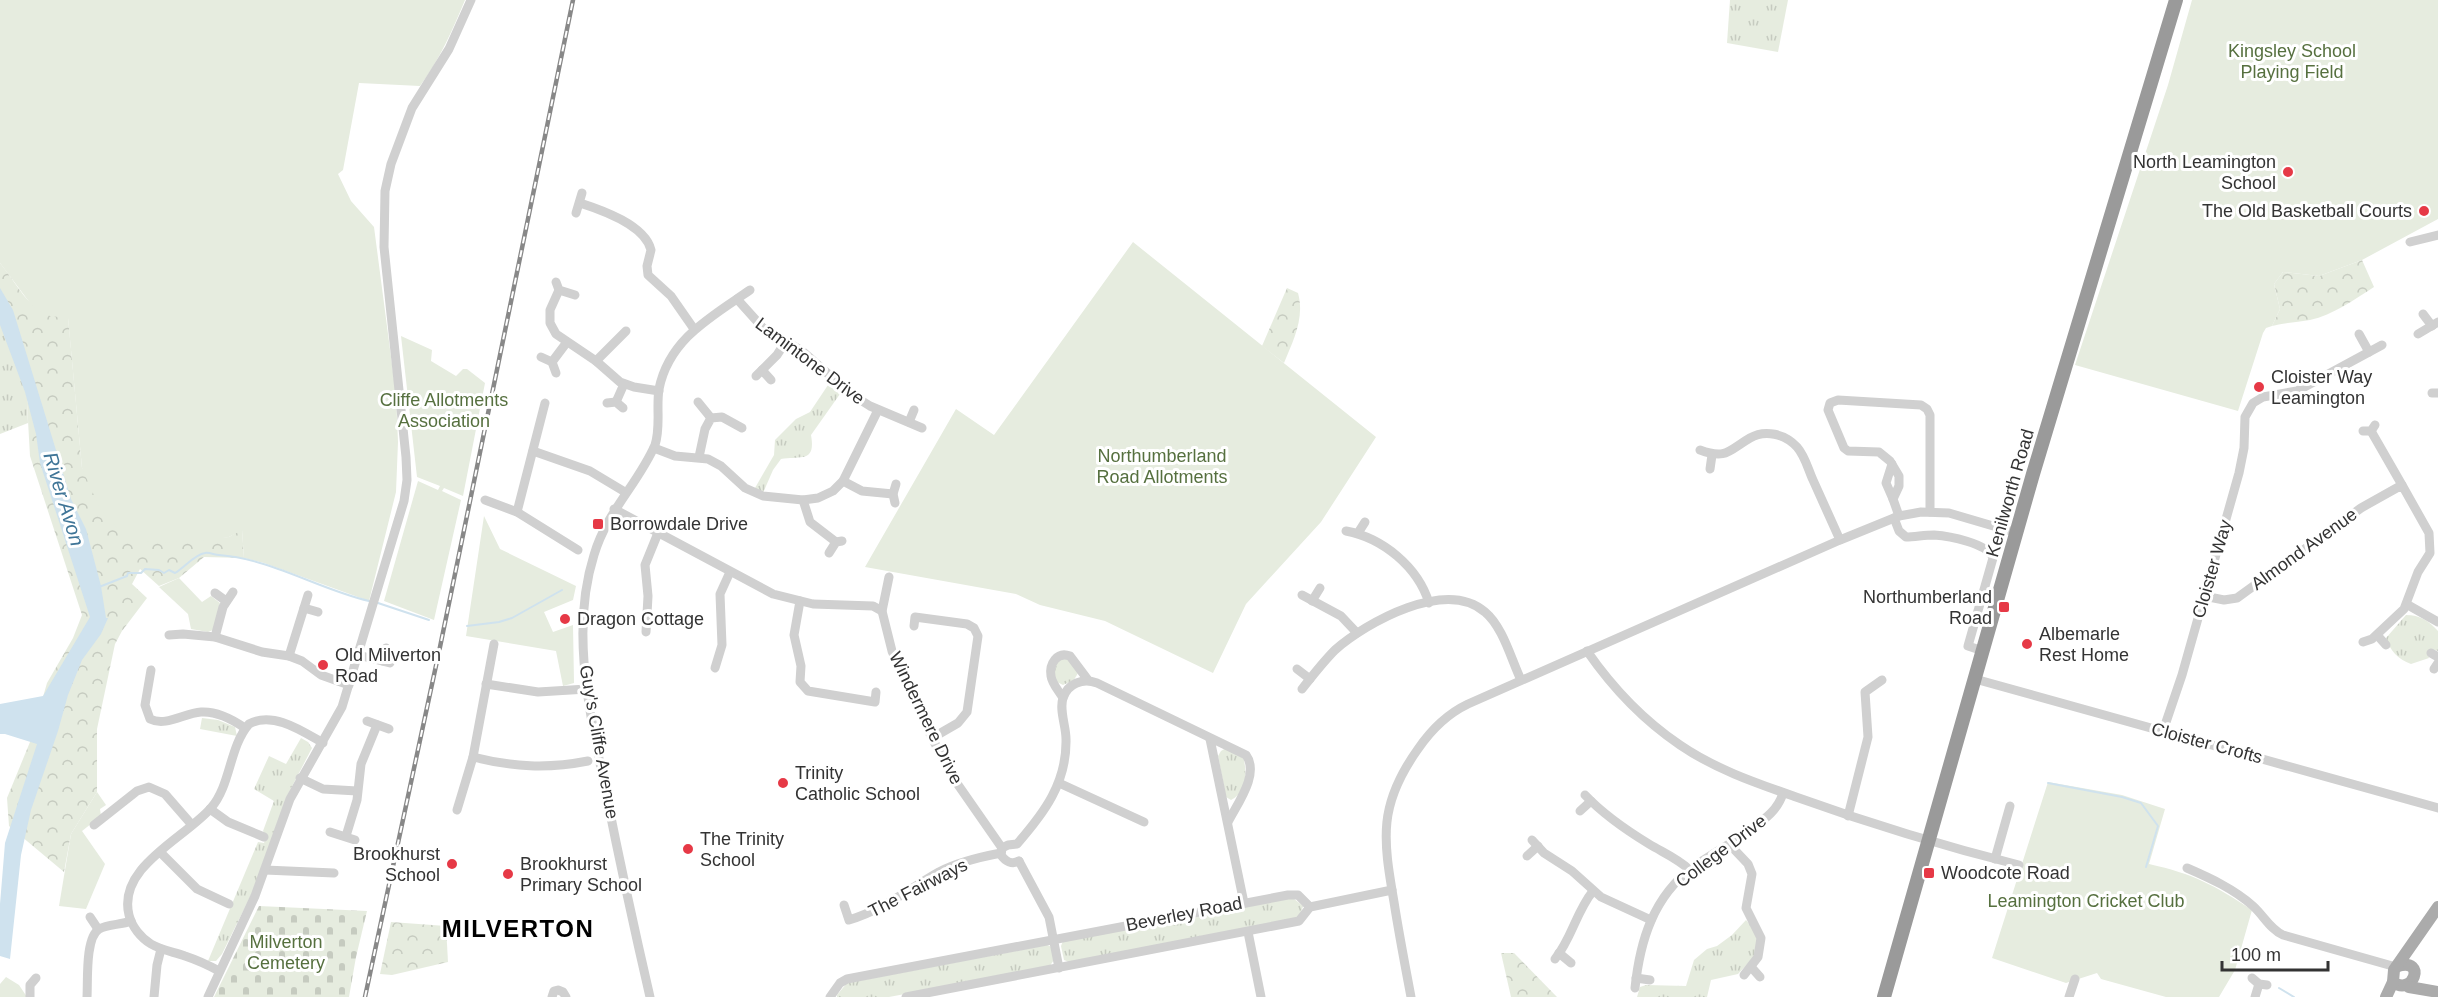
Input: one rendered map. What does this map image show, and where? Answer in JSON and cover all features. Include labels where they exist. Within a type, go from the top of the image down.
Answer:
[{"type":"highway","name":"Kenilworth Road","points":[[1884,997],[2017,533],[2176,0]]},
{"type":"main road","points":[[2386,997],[2395,973],[2438,907]]},
{"type":"main road","points":[[2395,997],[2411,980],[2414,957],[2425,926]]},
{"type":"main road","points":[[2395,973],[2404,965],[2411,980],[2438,992]]},
{"type":"main road","points":[[2395,973],[2399,987],[2411,980]]},
{"type":"main road","points":[[2420,997],[2438,992]]},
{"type":"street","points":[[208,997],[265,870],[284,813],[300,778],[323,743],[342,706],[404,501],[407,480],[404,424],[383,237],[385,191],[394,156],[412,108],[449,49],[471,0]]},
{"type":"street","points":[[576,213],[581,198],[638,230],[649,243],[651,253],[647,266],[648,275],[671,296],[694,328]]},
{"type":"street","points":[[2410,242],[2437,233]]},
{"type":"street","points":[[651,253],[663,253]]},
{"type":"street","points":[[575,295],[557,286],[550,310],[550,323],[553,331],[624,384],[659,391]]},
{"type":"street","name":"Guy's Cliffe Avenue","points":[[650,997],[613,826],[587,689],[583,629],[585,593],[594,554],[614,510],[654,448],[659,431],[659,391],[671,357],[694,328],[750,290]]},
{"type":"street","name":"Lamintone Drive","points":[[737,299],[763,328],[806,355],[842,388],[878,410],[922,428]]},
{"type":"street","points":[[2418,334],[2435,324],[2423,314]]},
{"type":"street","points":[[596,361],[626,331]]},
{"type":"street","points":[[609,333],[617,339]]},
{"type":"street","points":[[2359,334],[2369,352]]},
{"type":"street","points":[[771,380],[759,373],[777,355],[786,341]]},
{"type":"street","points":[[552,362],[567,342]]},
{"type":"street","points":[[2242,398],[2251,405],[2263,397],[2297,391],[2382,345]]},
{"type":"street","points":[[541,357],[552,362],[556,373]]},
{"type":"street","points":[[615,405],[624,384]]},
{"type":"street","points":[[1930,512],[1930,415],[1927,409],[1921,405],[1838,400],[1830,403],[1828,410],[1844,448],[1848,452],[1879,452],[1897,471],[1900,481],[1893,499],[1899,531],[1906,537],[1943,536],[1990,551],[1993,558],[1968,646],[1983,651]]},
{"type":"street","points":[[698,402],[711,418]]},
{"type":"street","points":[[518,512],[545,403]]},
{"type":"street","name":"Cloister Way","points":[[2163,731],[2242,459],[2245,417],[2251,405]]},
{"type":"street","points":[[654,448],[675,456],[699,457],[717,464],[753,493],[768,497],[803,500],[826,496],[843,481],[878,410]]},
{"type":"street","points":[[909,422],[914,410]]},
{"type":"street","points":[[711,418],[722,417],[742,428]]},
{"type":"street","points":[[699,457],[705,429],[711,418]]},
{"type":"street","points":[[2363,642],[2377,635],[2408,604],[2418,572],[2429,555],[2430,540],[2370,429]]},
{"type":"street","points":[[1700,450],[1712,455],[1731,452],[1749,438],[1761,433],[1777,435],[1792,442],[1803,457],[1840,540]]},
{"type":"street","points":[[533,451],[590,471],[625,492]]},
{"type":"street","points":[[1710,469],[1712,455]]},
{"type":"street","points":[[843,481],[862,491],[894,494]]},
{"type":"street","name":"Almond Avenue","points":[[2204,596],[2224,600],[2236,598],[2361,508],[2402,485]]},
{"type":"street","points":[[485,500],[518,512],[579,550]]},
{"type":"street","points":[[803,500],[811,523],[839,542],[829,553]]},
{"type":"street","points":[[614,510],[773,594],[827,605],[873,606],[882,611]]},
{"type":"street","points":[[1411,997],[1385,845],[1387,816],[1395,788],[1410,760],[1430,733],[1450,714],[1521,680],[1896,517],[1930,512],[1956,514],[2017,533]]},
{"type":"street","points":[[1358,533],[1365,522]]},
{"type":"street","points":[[1346,531],[1358,533],[1381,545],[1404,562],[1421,581],[1429,603]]},
{"type":"street","points":[[646,632],[648,603],[645,566],[658,533]]},
{"type":"street","points":[[715,668],[722,645],[720,594],[730,572]]},
{"type":"street","name":"Windermere Drive","points":[[889,577],[882,611],[892,651],[932,738],[958,786],[1002,851]]},
{"type":"street","points":[[1312,601],[1320,588]]},
{"type":"street","points":[[215,592],[226,601]]},
{"type":"street","points":[[215,637],[226,601],[232,592]]},
{"type":"street","points":[[289,656],[308,595]]},
{"type":"street","points":[[1302,596],[1341,616],[1357,633]]},
{"type":"street","points":[[1302,689],[1326,660],[1357,633],[1391,615],[1429,603],[1456,599],[1483,610],[1498,630],[1521,680]]},
{"type":"street","points":[[800,601],[794,635],[801,666],[800,682],[805,689],[875,702],[876,692]]},
{"type":"street","points":[[2408,604],[2438,622]]},
{"type":"street","points":[[304,608],[318,612]]},
{"type":"street","points":[[914,626],[915,617],[967,624],[974,628],[978,636],[967,712],[958,723],[932,738]]},
{"type":"street","points":[[182,622],[183,634]]},
{"type":"street","points":[[169,635],[215,637],[268,653],[289,656],[321,675],[349,685]]},
{"type":"street","points":[[2377,635],[2386,645]]},
{"type":"street","points":[[457,810],[473,757],[494,644]]},
{"type":"street","points":[[358,655],[386,662],[386,648]]},
{"type":"street","points":[[1587,651],[1626,699],[1680,745],[1729,772],[1848,816],[1929,842],[2019,866]]},
{"type":"street","points":[[1018,861],[1022,852],[1017,844],[1040,817],[1059,783],[1066,742],[1063,698],[1051,677],[1052,663],[1062,655],[1070,656],[1088,680],[1204,733],[1210,739],[1238,749],[1246,755],[1251,765],[1250,776],[1228,822]]},
{"type":"street","points":[[1297,669],[1310,679]]},
{"type":"street","points":[[153,676],[145,710],[154,721],[167,721],[194,713],[207,712],[233,720],[245,728]]},
{"type":"street","name":"Cloister Crofts","points":[[1975,679],[2438,808]]},
{"type":"street","points":[[1063,698],[1072,685],[1088,680]]},
{"type":"street","points":[[1848,816],[1868,737],[1865,692],[1882,680]]},
{"type":"street","points":[[486,684],[538,692],[587,689]]},
{"type":"street","points":[[219,971],[161,949],[144,939],[131,921],[128,904],[132,885],[142,868],[216,802],[245,728],[253,722],[273,720],[292,726],[323,743]]},
{"type":"street","points":[[330,832],[351,838],[361,764],[372,723],[389,729]]},
{"type":"street","points":[[1210,739],[1244,903]]},
{"type":"street","points":[[473,757],[533,767],[563,766],[588,761]]},
{"type":"street","points":[[300,778],[322,789],[357,791]]},
{"type":"street","points":[[1059,783],[1144,822]]},
{"type":"street","points":[[94,825],[105,811],[140,790],[152,788],[165,794],[192,825]]},
{"type":"street","name":"College Drive","points":[[1650,980],[1636,983],[1640,947],[1651,920],[1670,890],[1690,870],[1730,845],[1776,809],[1784,792]]},
{"type":"street","points":[[1580,812],[1588,798],[1616,823],[1676,858],[1690,870]]},
{"type":"street","points":[[1995,859],[2010,806]]},
{"type":"street","points":[[210,809],[228,822],[260,832]]},
{"type":"street","points":[[1527,856],[1535,843],[1549,857],[1576,874],[1593,891],[1651,920]]},
{"type":"street","name":"The Fairways","points":[[844,905],[849,920],[862,916],[904,896],[951,867],[1002,851],[1008,845],[1017,844]]},
{"type":"street","points":[[1730,845],[1748,864],[1752,874],[1746,908],[1758,927],[1761,943],[1758,957],[1752,968],[1744,975]]},
{"type":"street","points":[[1002,851],[1005,860],[1014,863],[1018,861]]},
{"type":"street","points":[[160,852],[197,889],[224,899]]},
{"type":"street","points":[[1018,861],[1046,911],[1059,968]]},
{"type":"street","points":[[2187,868],[2213,879],[2252,904],[2278,933],[2292,944],[2381,963],[2395,973]]},
{"type":"street","points":[[265,870],[330,871]]},
{"type":"street","points":[[2213,879],[2218,870]]},
{"type":"street","name":"Beverley Road","points":[[906,997],[1299,921],[1310,906],[1392,890]]},
{"type":"street","points":[[1571,963],[1557,956],[1571,935],[1585,901],[1593,891]]},
{"type":"street","name":"Beverley Road","points":[[831,997],[840,983],[847,979],[1054,938],[1294,894],[1310,906]]},
{"type":"street","points":[[90,917],[98,929]]},
{"type":"street","points":[[87,997],[90,944],[93,934],[98,929],[131,921]]},
{"type":"street","points":[[1248,932],[1261,997]]},
{"type":"street","points":[[154,997],[161,949]]},
{"type":"street","points":[[1752,968],[1760,977]]},
{"type":"street","points":[[30,997],[30,985],[36,978]]},
{"type":"street","points":[[2069,997],[2075,979]]},
{"type":"street","points":[[2255,997],[2259,982]]},
{"type":"street","points":[[552,997],[558,990],[566,997]]},
{"type":"green space","points":[[0,0],[465,0],[440,55],[420,86],[359,83],[343,170],[338,174],[351,201],[374,227],[396,395],[398,442],[396,492],[369,601],[244,558],[242,530],[229,537],[211,540],[158,543],[138,540],[120,531],[100,509],[82,468],[68,318],[50,316],[33,307],[0,263]]},
{"type":"green space","points":[[1730,0],[1788,0],[1778,52],[1727,43]]},
{"type":"green space","name":"North Leamington School","points":[[2192,0],[2438,0],[2438,219],[2362,260],[2319,276],[2283,272],[2274,284],[2280,309],[2272,326],[2266,328],[2263,333],[2238,411],[2075,365],[2168,85]]},
{"type":"green space","name":"Northumberland Road Allotments","points":[[1133,242],[1376,437],[1321,522],[1246,604],[1213,673],[1105,621],[1040,605],[1016,594],[865,567],[956,409],[994,435]]},
{"type":"green space","points":[[2362,260],[2374,287],[2327,314],[2310,320],[2272,326],[2280,309],[2274,284],[2283,272],[2319,276]]},
{"type":"green space","points":[[0,263],[21,292],[35,306],[44,312],[68,317],[82,468],[177,541],[229,537],[242,529],[244,558],[204,557],[179,578],[159,586],[140,569],[132,584],[147,598],[115,644],[97,729],[97,792],[71,834],[64,872],[9,826],[7,798],[30,742],[47,683],[73,638],[82,615],[30,456],[27,403],[31,391],[0,299]]},
{"type":"green space","points":[[1287,288],[1298,293],[1300,311],[1297,329],[1284,363],[1262,346]]},
{"type":"green space","points":[[0,299],[31,391],[27,403],[28,423],[0,434]]},
{"type":"green space","name":"Cliffe Allotments Association","points":[[401,336],[432,350],[431,361],[456,376],[463,369],[467,369],[485,383],[463,496],[444,488],[442,491],[461,500],[434,620],[384,601],[418,481],[438,490],[440,486],[417,477]]},
{"type":"green space","points":[[828,385],[840,394],[811,435],[812,444],[809,454],[781,459],[773,470],[763,493],[755,488],[774,455],[775,440],[796,419],[810,412]]},
{"type":"green space","points":[[484,516],[500,549],[576,586],[573,600],[544,612],[553,632],[573,625],[574,683],[563,686],[556,651],[466,636]]},
{"type":"green space","points":[[179,578],[202,602],[211,596],[220,603],[213,630],[208,632],[191,629],[188,614],[159,587]]},
{"type":"green space","points":[[2406,615],[2424,619],[2438,631],[2438,651],[2432,649],[2428,655],[2429,658],[2411,664],[2395,654],[2386,638]]},
{"type":"green space","points":[[1067,657],[1078,673],[1074,680],[1063,685],[1055,681],[1054,674],[1057,661]]},
{"type":"green space","points":[[202,718],[218,720],[235,727],[237,736],[200,729]]},
{"type":"green space","points":[[301,738],[312,748],[287,796],[252,893],[222,954],[216,961],[208,961],[258,842],[264,843],[266,836],[263,831],[274,801],[254,789],[269,756],[286,764]]},
{"type":"green space","points":[[1226,748],[1243,756],[1245,768],[1245,781],[1241,792],[1231,800],[1226,797],[1218,756]]},
{"type":"green space","name":"Leamington Cricket Club","points":[[2048,782],[2122,795],[2165,809],[2149,864],[2203,881],[2252,910],[2235,970],[2219,997],[2166,997],[2101,979],[2097,973],[2066,983],[1992,958]]},
{"type":"green space","points":[[97,792],[106,805],[100,809],[101,816],[82,831],[105,864],[86,909],[59,906],[71,834]]},
{"type":"green space","points":[[1293,898],[1303,906],[1299,919],[1069,962],[1064,960],[1061,946],[1063,941]]},
{"type":"green space","name":"Milverton Cemetery","points":[[259,906],[367,911],[349,997],[214,997]]},
{"type":"green space","points":[[1746,920],[1756,931],[1758,944],[1753,958],[1738,974],[1711,980],[1707,997],[1637,997],[1640,987],[1646,985],[1686,986],[1694,960],[1707,949],[1717,946],[1732,935]]},
{"type":"green space","points":[[391,922],[446,926],[448,962],[392,975],[380,974]]},
{"type":"green space","points":[[1047,945],[1052,947],[1054,960],[1049,967],[889,997],[837,997],[847,983]]},
{"type":"green space","points":[[1501,953],[1514,953],[1557,997],[1511,997]]},
{"type":"green space","points":[[6,977],[19,985],[27,997],[0,997],[0,984]]},
{"type":"water","name":"River Avon","points":[[0,288],[13,310],[71,499],[86,529],[101,586],[106,618],[108,618],[101,634],[82,660],[68,695],[31,810],[21,855],[10,959],[0,956],[0,904],[5,843],[37,744],[0,734],[0,704],[43,696],[90,617],[40,463],[36,434],[25,392],[0,325]]},
{"type":"waterway","points":[[99,587],[127,576],[128,573],[141,573],[145,569],[159,570],[164,573],[169,570],[175,573],[197,556],[207,553],[258,562],[369,601]]},
{"type":"waterway","points":[[467,626],[512,618],[562,590]]},
{"type":"waterway","points":[[375,602],[429,620]]},
{"type":"waterway","points":[[2048,783],[2122,797],[2141,803],[2158,826],[2146,867]]},
{"type":"waterway","points":[[2279,988],[2294,997]]},
{"type":"railway","points":[[365,997],[440,647],[573,0]]},
{"type":"place","name":"North Leamington School","points":[[2288,172]]},
{"type":"place","name":"The Old Basketball Courts","points":[[2424,211]]},
{"type":"place","name":"Cloister Way Leamington","points":[[2259,387]]},
{"type":"place","name":"Borrowdale Drive","points":[[598,524]]},
{"type":"place","name":"Northumberland Road","points":[[2004,607]]},
{"type":"place","name":"Dragon Cottage","points":[[565,619]]},
{"type":"place","name":"Albemarle Rest Home","points":[[2027,644]]},
{"type":"place","name":"Old Milverton Road","points":[[323,665]]},
{"type":"place","name":"Trinity Catholic School","points":[[783,783]]},
{"type":"place","name":"The Trinity School","points":[[688,849]]},
{"type":"place","name":"Brookhurst School","points":[[452,864]]},
{"type":"place","name":"Woodcote Road","points":[[1929,873]]},
{"type":"place","name":"Brookhurst Primary School","points":[[508,874]]},
{"type":"district","name":"MILVERTON","points":[[518,928]]},
{"type":"park label","name":"Kingsley School Playing Field","points":[[2292,61]]}]
